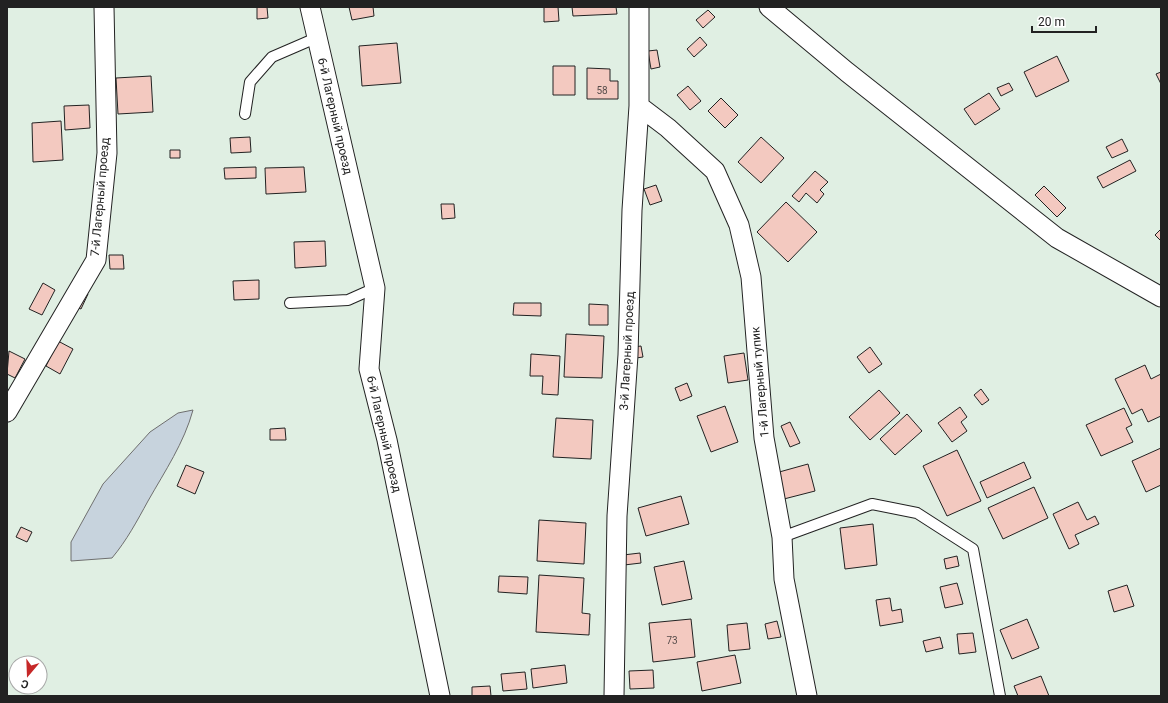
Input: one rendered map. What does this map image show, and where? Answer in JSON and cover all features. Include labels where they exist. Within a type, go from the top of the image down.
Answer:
[{"type":"street","name":"7-й Лагерный проезд","points":[[7,412],[96,260],[107,153],[104,7]]},
{"type":"street","name":"6-й Лагерный проезд","points":[[310,7],[375,288],[369,369],[387,440],[440,696]]},
{"type":"street","name":"3-й Лагерный проезд","points":[[614,696],[617,516],[628,355],[632,210],[639,106],[639,7]]},
{"type":"street","points":[[769,7],[847,72],[1057,238],[1161,297]]},
{"type":"street","name":"1-й Лагерный тупик","points":[[639,106],[668,128],[715,171],[739,225],[751,277],[764,438],[782,537],[784,578],[807,696]]},
{"type":"lane","points":[[245,114],[250,82],[272,57],[316,38]]},
{"type":"lane","points":[[290,303],[348,300],[375,288]]},
{"type":"lane","points":[[782,537],[872,504],[917,513],[973,549],[1000,696]]},
{"type":"green space","points":[[7,7],[1161,7],[1161,696],[7,696]]},
{"type":"shaded area","points":[[193,410],[185,434],[174,457],[132,530],[112,558],[71,561],[71,542],[103,484],[150,432],[178,413]]},
{"type":"building","points":[[257,7],[267,7],[268,18],[257,19]]},
{"type":"building","points":[[349,7],[373,7],[374,16],[352,20]]},
{"type":"building","points":[[544,7],[558,7],[559,21],[544,22]]},
{"type":"building","points":[[572,7],[616,7],[617,14],[573,16]]},
{"type":"building","points":[[708,10],[715,17],[703,28],[696,20]]},
{"type":"building","points":[[700,37],[707,45],[694,57],[687,49]]},
{"type":"building","points":[[397,43],[401,83],[362,86],[359,46]]},
{"type":"building","points":[[657,50],[660,67],[651,69],[648,51]]},
{"type":"building","points":[[1057,56],[1069,81],[1036,97],[1024,72]]},
{"type":"building","points":[[553,66],[575,66],[575,95],[553,95]]},
{"type":"building","points":[[587,68],[610,69],[610,81],[618,81],[618,99],[587,99]]},
{"type":"building","points":[[1161,72],[1161,84],[1156,74]]},
{"type":"building","points":[[151,76],[153,112],[118,114],[116,78]]},
{"type":"building","points":[[1009,83],[1013,90],[1001,96],[997,88]]},
{"type":"building","points":[[688,86],[701,101],[690,110],[677,95]]},
{"type":"building","points":[[989,93],[1000,109],[975,125],[964,109]]},
{"type":"building","points":[[721,98],[738,115],[725,128],[708,111]]},
{"type":"building","points":[[89,105],[90,128],[65,130],[64,106]]},
{"type":"building","points":[[61,121],[63,160],[33,162],[32,123]]},
{"type":"building","points":[[250,137],[251,152],[231,153],[230,138]]},
{"type":"building","points":[[761,137],[784,158],[761,183],[738,162]]},
{"type":"building","points":[[1122,139],[1128,151],[1112,158],[1106,147]]},
{"type":"building","points":[[170,150],[180,150],[180,158],[170,158]]},
{"type":"building","points":[[1130,160],[1136,171],[1103,188],[1097,177]]},
{"type":"building","points":[[256,167],[256,178],[225,179],[224,168]]},
{"type":"building","points":[[304,167],[306,192],[266,194],[265,168]]},
{"type":"building","points":[[815,171],[828,182],[820,190],[824,194],[817,203],[806,193],[799,202],[792,196]]},
{"type":"building","points":[[656,185],[662,201],[650,205],[644,189]]},
{"type":"building","points":[[1044,186],[1066,208],[1057,217],[1035,195]]},
{"type":"building","points":[[786,202],[817,232],[788,262],[757,232]]},
{"type":"building","points":[[441,204],[454,204],[455,218],[442,219]]},
{"type":"building","points":[[1161,229],[1161,241],[1155,235]]},
{"type":"building","points":[[325,241],[326,266],[295,268],[294,242]]},
{"type":"building","points":[[109,255],[123,255],[124,269],[110,269]]},
{"type":"building","points":[[259,280],[259,299],[234,300],[233,281]]},
{"type":"building","points":[[43,283],[55,290],[42,315],[29,309]]},
{"type":"building","points":[[82,291],[88,294],[81,309],[74,306]]},
{"type":"building","points":[[514,303],[541,303],[541,316],[513,315]]},
{"type":"building","points":[[589,304],[608,305],[608,325],[589,325]]},
{"type":"building","points":[[566,334],[604,336],[602,378],[564,377]]},
{"type":"building","points":[[58,341],[73,349],[60,374],[46,366]]},
{"type":"building","points":[[641,346],[643,357],[636,358],[634,347]]},
{"type":"building","points":[[870,347],[882,364],[869,373],[857,357]]},
{"type":"building","points":[[9,351],[25,359],[15,378],[7,374]]},
{"type":"building","points":[[744,353],[748,380],[728,383],[724,356]]},
{"type":"building","points":[[531,354],[560,356],[558,395],[542,394],[543,376],[530,376]]},
{"type":"building","points":[[1145,365],[1151,379],[1161,374],[1161,416],[1148,422],[1142,409],[1132,414],[1115,379]]},
{"type":"building","points":[[687,383],[692,396],[680,401],[675,388]]},
{"type":"building","points":[[981,389],[989,400],[982,405],[974,395]]},
{"type":"building","points":[[879,390],[900,413],[870,440],[849,417]]},
{"type":"building","points":[[725,406],[738,442],[711,452],[697,416]]},
{"type":"building","points":[[960,407],[967,417],[961,422],[967,431],[952,442],[938,423]]},
{"type":"building","points":[[1124,408],[1132,425],[1126,428],[1133,442],[1101,456],[1086,425]]},
{"type":"building","points":[[907,414],[922,431],[895,455],[880,439]]},
{"type":"building","points":[[556,418],[593,420],[591,459],[553,457]]},
{"type":"building","points":[[790,422],[800,443],[790,447],[781,426]]},
{"type":"building","points":[[285,428],[286,440],[270,440],[270,429]]},
{"type":"building","points":[[1161,448],[1161,485],[1146,492],[1132,461]]},
{"type":"building","points":[[957,450],[981,501],[947,516],[923,466]]},
{"type":"building","points":[[1024,462],[1031,478],[987,498],[980,482]]},
{"type":"building","points":[[808,464],[815,491],[780,500],[772,474]]},
{"type":"building","points":[[186,465],[204,472],[195,494],[177,486]]},
{"type":"building","points":[[1034,487],[1048,518],[1003,539],[988,508]]},
{"type":"building","points":[[681,496],[689,524],[646,536],[638,508]]},
{"type":"building","points":[[1078,502],[1087,520],[1095,516],[1099,524],[1075,535],[1079,544],[1069,549],[1053,514]]},
{"type":"building","points":[[539,520],[586,523],[584,564],[537,561]]},
{"type":"building","points":[[873,524],[877,565],[845,569],[840,528]]},
{"type":"building","points":[[21,527],[32,532],[27,542],[16,537]]},
{"type":"building","points":[[640,553],[641,563],[624,565],[623,555]]},
{"type":"building","points":[[957,556],[959,566],[946,569],[944,559]]},
{"type":"building","points":[[684,561],[692,599],[662,605],[654,567]]},
{"type":"building","points":[[539,575],[584,578],[582,613],[590,614],[589,635],[536,632]]},
{"type":"building","points":[[499,576],[528,577],[527,594],[498,592]]},
{"type":"building","points":[[957,583],[963,604],[945,608],[940,587]]},
{"type":"building","points":[[1127,585],[1134,606],[1114,612],[1108,591]]},
{"type":"building","points":[[890,598],[892,611],[901,609],[903,622],[880,626],[876,600]]},
{"type":"building","points":[[691,619],[695,657],[653,662],[649,623]]},
{"type":"building","points":[[1027,619],[1039,648],[1012,659],[1000,630]]},
{"type":"building","points":[[777,621],[781,637],[768,639],[765,624]]},
{"type":"building","points":[[747,623],[750,649],[729,651],[727,625]]},
{"type":"building","points":[[973,633],[976,652],[959,654],[957,634]]},
{"type":"building","points":[[940,637],[943,648],[926,652],[923,641]]},
{"type":"building","points":[[735,655],[741,683],[702,691],[697,662]]},
{"type":"building","points":[[565,665],[567,683],[533,688],[531,669]]},
{"type":"building","points":[[653,670],[654,688],[630,689],[629,671]]},
{"type":"building","points":[[525,672],[527,689],[503,691],[501,674]]},
{"type":"building","points":[[1041,676],[1049,696],[1018,696],[1014,686]]},
{"type":"building","points":[[490,686],[491,696],[472,696],[472,687]]}]
